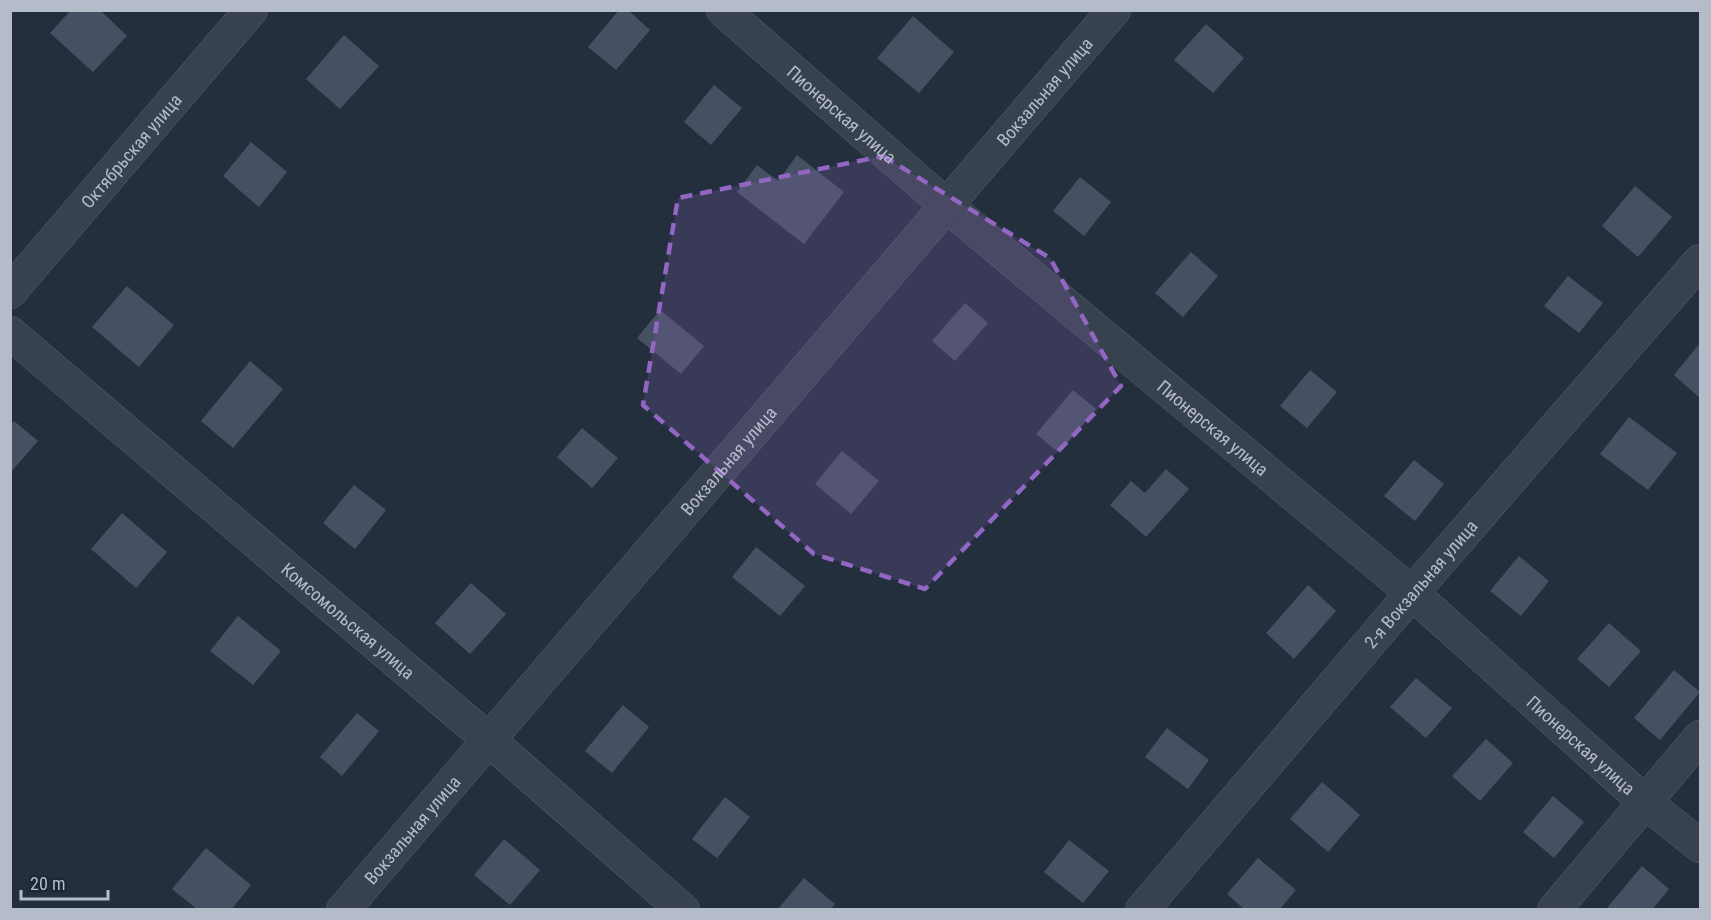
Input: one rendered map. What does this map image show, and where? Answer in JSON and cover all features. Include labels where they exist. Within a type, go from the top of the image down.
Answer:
[{"type":"street","name":"Октябрьская улица","points":[[10,292],[251,10]]},
{"type":"street","name":"Пионерская улица","points":[[723,10],[947,206],[1412,593],[1645,802],[1701,846]]},
{"type":"street","name":"Вокзальная улица","points":[[343,909],[1114,10]]},
{"type":"street","name":"2-я Вокзальная улица","points":[[1142,909],[1412,593],[1701,261]]},
{"type":"street","name":"Комсомольская улица","points":[[10,333],[489,740],[683,909]]},
{"type":"street","points":[[1554,909],[1701,737]]},
{"type":"highlighted area","points":[[883,156],[1050,258],[1121,386],[925,589],[814,554],[643,405],[678,198]]},
{"type":"building","points":[[71,10],[100,10],[127,36],[93,72],[50,33]]},
{"type":"building","points":[[619,10],[628,10],[650,30],[616,70],[588,47]]},
{"type":"building","points":[[913,16],[954,52],[919,93],[877,58]]},
{"type":"building","points":[[1206,24],[1244,58],[1213,93],[1174,60]]},
{"type":"building","points":[[344,35],[379,66],[340,109],[306,79]]},
{"type":"building","points":[[714,85],[742,108],[711,145],[684,122]]},
{"type":"building","points":[[251,142],[287,172],[259,207],[223,176]]},
{"type":"building","points":[[797,155],[844,192],[804,244],[737,192],[757,165],[778,181]]},
{"type":"building","points":[[1080,177],[1111,202],[1084,236],[1053,211]]},
{"type":"building","points":[[1635,186],[1672,217],[1638,257],[1602,226]]},
{"type":"building","points":[[1191,252],[1218,276],[1183,317],[1155,293]]},
{"type":"building","points":[[1568,276],[1603,303],[1579,333],[1544,306]]},
{"type":"building","points":[[127,286],[174,325],[139,367],[92,327]]},
{"type":"building","points":[[965,303],[988,323],[955,361],[932,341]]},
{"type":"building","points":[[660,310],[704,346],[681,374],[637,338]]},
{"type":"building","points":[[1700,343],[1700,398],[1674,375]]},
{"type":"building","points":[[250,361],[283,389],[233,448],[201,421]]},
{"type":"building","points":[[1310,370],[1337,392],[1307,428],[1280,406]]},
{"type":"building","points":[[1073,390],[1096,409],[1059,453],[1036,434]]},
{"type":"building","points":[[1629,417],[1677,453],[1648,490],[1600,454]]},
{"type":"building","points":[[14,421],[38,441],[10,473],[10,425]]},
{"type":"building","points":[[582,428],[618,458],[592,488],[557,457]]},
{"type":"building","points":[[842,451],[879,481],[851,514],[815,484]]},
{"type":"building","points":[[1414,460],[1444,484],[1415,521],[1384,496]]},
{"type":"building","points":[[1166,469],[1189,489],[1146,537],[1110,505],[1131,481],[1145,493]]},
{"type":"building","points":[[354,485],[386,510],[355,549],[323,523]]},
{"type":"building","points":[[122,513],[167,552],[136,588],[91,549]]},
{"type":"building","points":[[756,547],[805,586],[780,616],[732,577]]},
{"type":"building","points":[[1519,556],[1549,581],[1521,616],[1490,591]]},
{"type":"building","points":[[471,583],[506,614],[470,654],[435,623]]},
{"type":"building","points":[[1308,585],[1336,611],[1294,659],[1266,633]]},
{"type":"building","points":[[238,616],[281,651],[253,685],[210,651]]},
{"type":"building","points":[[1609,623],[1641,651],[1609,687],[1577,659]]},
{"type":"building","points":[[1674,670],[1700,692],[1660,740],[1634,718]]},
{"type":"building","points":[[1416,678],[1452,708],[1426,738],[1390,707]]},
{"type":"building","points":[[623,705],[649,727],[612,773],[585,751]]},
{"type":"building","points":[[357,713],[379,731],[342,776],[320,757]]},
{"type":"building","points":[[1167,728],[1209,760],[1188,789],[1145,757]]},
{"type":"building","points":[[1486,739],[1513,763],[1480,801],[1452,776]]},
{"type":"building","points":[[1322,782],[1360,815],[1328,852],[1290,819]]},
{"type":"building","points":[[1553,796],[1584,822],[1554,858],[1523,832]]},
{"type":"building","points":[[725,797],[750,817],[717,858],[692,839]]},
{"type":"building","points":[[504,839],[540,870],[510,905],[474,875]]},
{"type":"building","points":[[1069,840],[1109,871],[1083,903],[1044,872]]},
{"type":"building","points":[[206,848],[251,885],[231,910],[198,910],[172,889]]},
{"type":"building","points":[[1258,858],[1296,890],[1279,910],[1245,910],[1227,894]]},
{"type":"building","points":[[1642,866],[1669,889],[1652,910],[1609,910],[1607,908]]},
{"type":"building","points":[[804,878],[835,904],[830,910],[777,910]]}]
